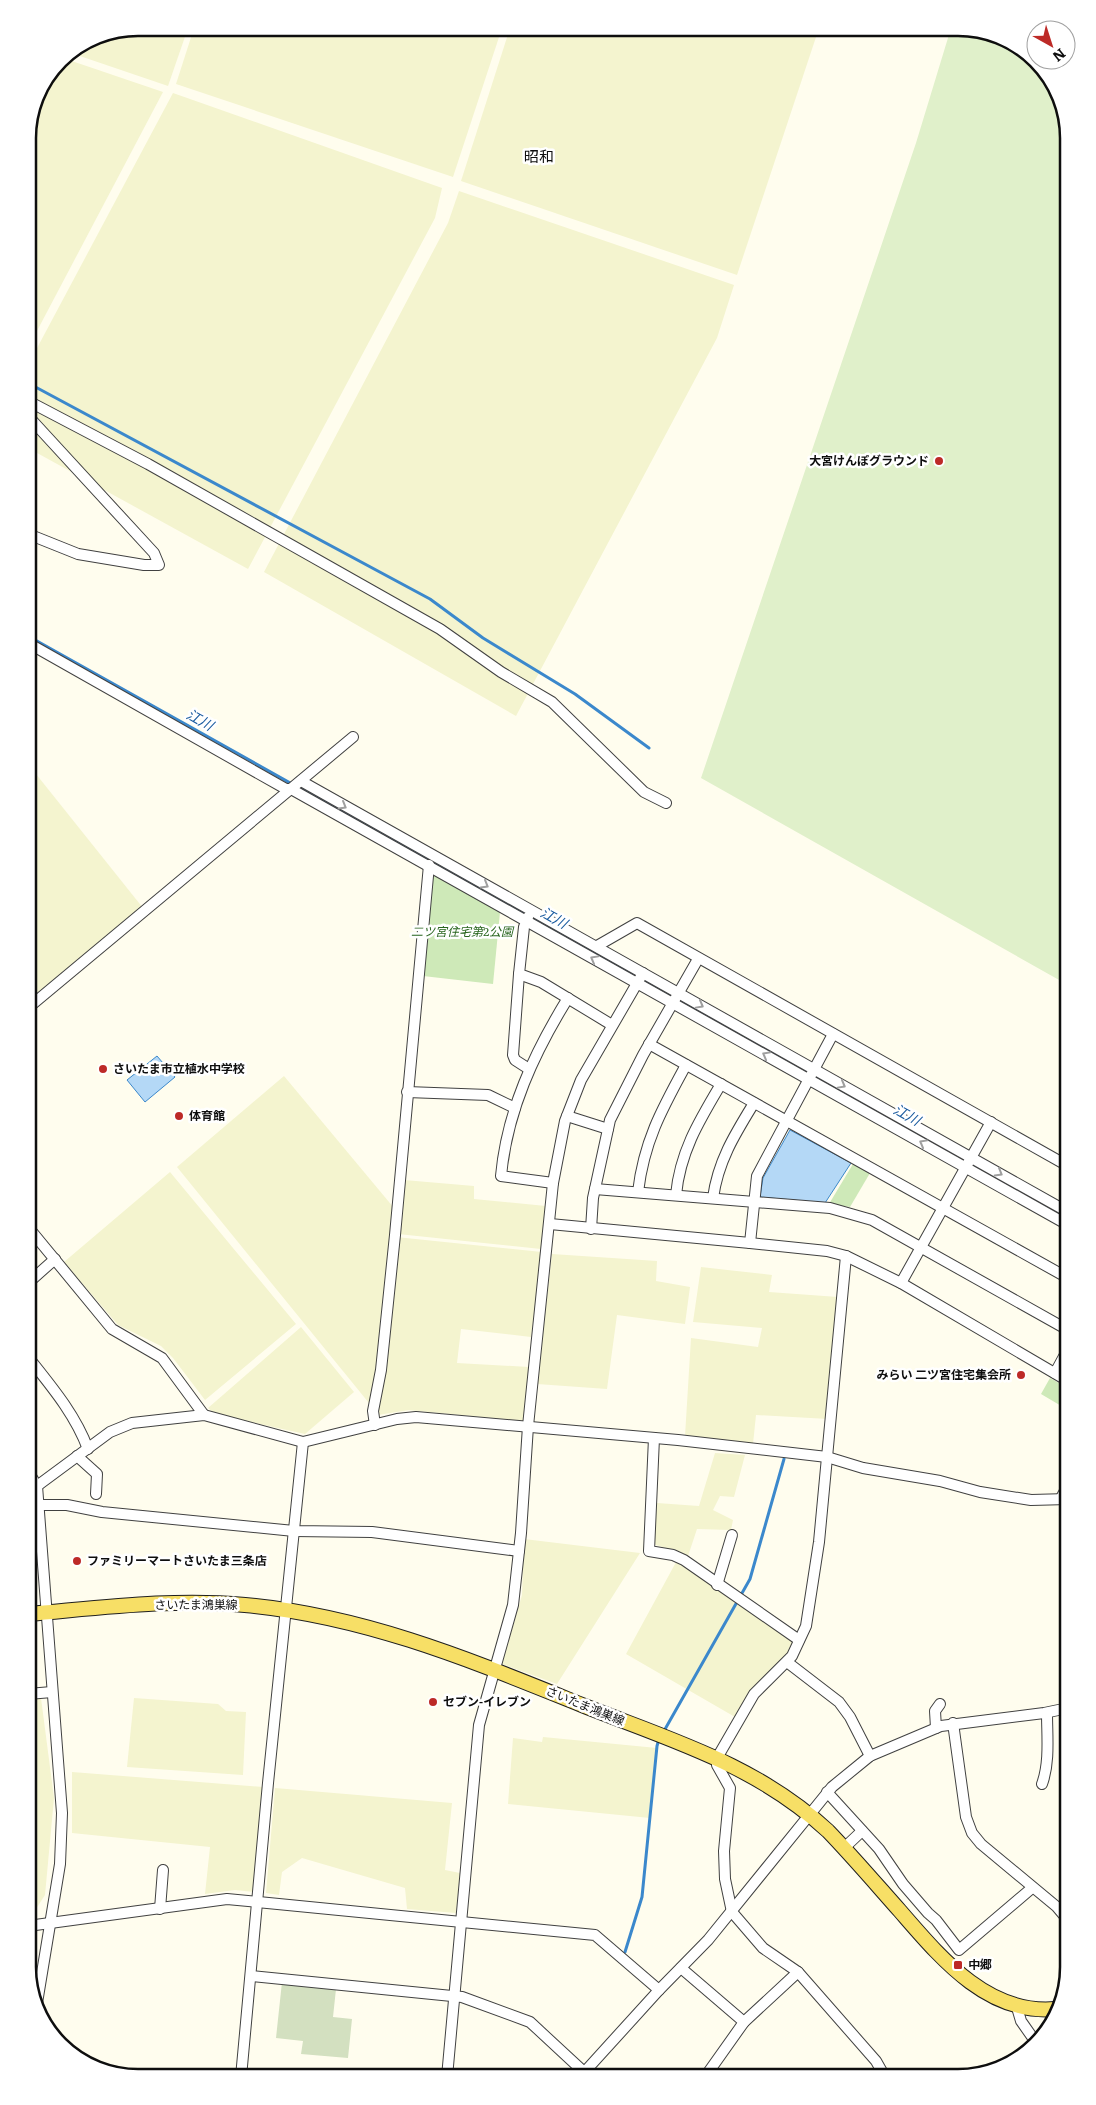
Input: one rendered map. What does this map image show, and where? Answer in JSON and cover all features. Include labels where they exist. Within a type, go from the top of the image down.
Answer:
[{"type":"main road","name":"さいたま鴻巣線","points":[[36,1613],[198,1602],[285,1610],[378,1629],[496,1671],[716,1758],[761,1781],[809,1814],[844,1848],[951,1968],[982,1991],[1016,2004],[1050,2009]]},
{"type":"street","points":[[36,405],[140,460],[426,620],[501,672],[552,702],[644,792],[666,803]]},
{"type":"street","points":[[36,425],[154,553],[159,565],[144,565],[78,554],[36,537]]},
{"type":"street","points":[[36,648],[286,789],[296,785]]},
{"type":"street","points":[[36,1001],[353,737]]},
{"type":"street","points":[[296,785],[429,865],[529,916],[597,946],[640,978]]},
{"type":"street","points":[[296,785],[968,1162],[1060,1208]]},
{"type":"street","points":[[375,1425],[372,1411],[380,1370],[394,1245],[429,865]]},
{"type":"street","points":[[529,916],[520,974],[513,1055],[515,1060],[529,1069]]},
{"type":"street","points":[[597,946],[637,923],[1060,1161]]},
{"type":"street","points":[[591,1229],[595,1189],[610,1120],[649,1044],[698,959]]},
{"type":"street","points":[[520,974],[541,982],[612,1025]]},
{"type":"street","points":[[448,2069],[480,1725],[513,1605],[528,1426],[553,1183],[567,1116],[580,1080],[640,978]]},
{"type":"street","points":[[553,1183],[501,1176],[503,1154],[515,1108],[529,1069],[552,1022],[568,998]]},
{"type":"street","points":[[750,1243],[758,1176],[833,1034]]},
{"type":"street","points":[[649,1044],[1060,1274]]},
{"type":"street","points":[[638,1192],[646,1149],[653,1129],[686,1065]]},
{"type":"street","points":[[676,1196],[683,1154],[721,1084]]},
{"type":"street","points":[[407,1092],[488,1096],[515,1108]]},
{"type":"street","points":[[713,1198],[719,1168],[754,1103]]},
{"type":"street","points":[[567,1116],[608,1129]]},
{"type":"street","points":[[901,1283],[990,1122]]},
{"type":"street","points":[[968,1162],[1060,1220]]},
{"type":"street","points":[[595,1189],[713,1198],[839,1211],[872,1220],[1060,1325]]},
{"type":"street","points":[[550,1224],[750,1243],[846,1256],[901,1283],[1060,1376]]},
{"type":"street","points":[[36,1237],[112,1329],[162,1358],[204,1415]]},
{"type":"street","points":[[846,1256],[819,1542],[806,1626],[787,1662],[754,1694],[716,1758],[717,1765],[730,1788],[724,1851],[725,1879],[732,1912],[763,1948],[798,1972],[876,2061],[880,2069]]},
{"type":"street","points":[[36,1276],[55,1260]]},
{"type":"street","points":[[1055,1373],[1060,1364]]},
{"type":"street","points":[[36,1366],[50,1383],[80,1429],[88,1449]]},
{"type":"street","points":[[39,1989],[60,1864],[62,1813],[37,1486],[110,1432],[132,1423],[204,1415],[303,1442],[397,1419],[416,1417],[654,1438],[827,1457],[862,1468],[940,1480],[980,1492],[1031,1500],[1060,1498]]},
{"type":"street","points":[[654,1438],[649,1551],[684,1560],[799,1640]]},
{"type":"street","points":[[242,2069],[285,1610],[303,1442]]},
{"type":"street","points":[[77,1456],[97,1474],[96,1494]]},
{"type":"street","points":[[38,1505],[67,1505],[102,1512],[294,1532],[372,1532],[519,1551]]},
{"type":"street","points":[[717,1584],[732,1535]]},
{"type":"street","points":[[787,1662],[839,1702],[850,1717],[870,1756]]},
{"type":"street","points":[[36,1693],[52,1692]]},
{"type":"street","points":[[936,1728],[935,1711],[940,1704]]},
{"type":"street","points":[[587,2069],[658,1990],[681,1968],[732,1912],[827,1792],[870,1756],[936,1728],[953,1723],[1060,1710]]},
{"type":"street","points":[[1042,1784],[1045,1776],[1048,1749],[1047,1713]]},
{"type":"street","points":[[953,1723],[966,1817],[972,1833],[981,1844],[1060,1911]]},
{"type":"street","points":[[827,1792],[879,1849],[903,1884],[960,1950],[1032,1888]]},
{"type":"street","points":[[844,1848],[862,1831]]},
{"type":"street","points":[[160,1909],[163,1870]]},
{"type":"street","points":[[36,1924],[227,1899],[595,1934],[658,1990]]},
{"type":"street","points":[[681,1968],[744,2022]]},
{"type":"street","points":[[711,2069],[744,2022],[798,1972]]},
{"type":"street","points":[[251,1976],[462,1997],[530,2022],[576,2069]]},
{"type":"street","points":[[1016,2004],[1021,2021],[1032,2036]]},
{"type":"green space","points":[[185,36],[168,86],[79,56],[93,47],[125,37]]},
{"type":"green space","points":[[191,36],[499,36],[453,177],[176,84]]},
{"type":"green space","points":[[507,36],[816,36],[737,275],[461,181]]},
{"type":"green space","name":"大宮けんぽグラウンド","points":[[949,36],[977,38],[1003,47],[1026,63],[1026,70],[1034,70],[1039,76],[1052,99],[1060,132],[1060,980],[701,778],[916,143]]},
{"type":"green space","points":[[72,61],[163,92],[36,333],[36,132],[40,112],[47,93],[57,76]]},
{"type":"green space","points":[[173,93],[442,188],[435,218],[248,569],[36,452],[36,350]]},
{"type":"green space","points":[[459,191],[734,285],[717,338],[516,716],[264,572],[448,223]]},
{"type":"green space","points":[[36,774],[143,908],[36,995]]},
{"type":"green space","name":"二ツ宮住宅第2公園","points":[[431,872],[500,912],[493,984],[423,976]]},
{"type":"green space","points":[[284,1076],[394,1208],[373,1408],[177,1167]]},
{"type":"green space","points":[[853,1164],[870,1173],[850,1207],[829,1204]]},
{"type":"green space","points":[[170,1172],[296,1324],[205,1400],[173,1358],[161,1346],[118,1325],[64,1262]]},
{"type":"green space","points":[[404,1180],[474,1186],[474,1199],[546,1206],[541,1249],[398,1234]]},
{"type":"green space","points":[[396,1237],[542,1252],[531,1337],[461,1329],[457,1363],[529,1367],[523,1421],[409,1410],[378,1415]]},
{"type":"green space","points":[[552,1254],[657,1261],[656,1281],[690,1287],[685,1324],[617,1315],[607,1389],[537,1384]]},
{"type":"green space","points":[[701,1267],[772,1275],[769,1292],[838,1297],[828,1419],[756,1415],[753,1444],[685,1436],[691,1338],[758,1347],[762,1328],[693,1322]]},
{"type":"green space","points":[[301,1327],[354,1392],[305,1434],[215,1414],[208,1408]]},
{"type":"green space","points":[[1050,1378],[1060,1384],[1060,1405],[1041,1394]]},
{"type":"green space","points":[[715,1453],[745,1455],[734,1497],[720,1496],[713,1510],[733,1520],[731,1530],[697,1529],[685,1565],[794,1641],[783,1661],[750,1693],[735,1717],[626,1654],[681,1553],[653,1544],[657,1503],[699,1506]]},
{"type":"green space","points":[[524,1539],[640,1553],[557,1684],[502,1664],[522,1595]]},
{"type":"green space","points":[[36,1698],[41,1698],[54,1798],[45,1895],[36,1909]]},
{"type":"green space","points":[[134,1698],[218,1704],[226,1711],[246,1712],[243,1775],[127,1767]]},
{"type":"green space","points":[[543,1737],[657,1748],[650,1818],[508,1804],[513,1738],[542,1742]]},
{"type":"green space","points":[[72,1772],[263,1787],[254,1892],[235,1890],[205,1894],[210,1847],[72,1833]]},
{"type":"green space","points":[[275,1788],[452,1803],[445,1870],[460,1873],[456,1913],[407,1909],[405,1888],[302,1858],[282,1872],[279,1895],[266,1893]]},
{"type":"green space","points":[[282,1982],[336,1989],[333,2017],[352,2019],[348,2058],[301,2054],[303,2041],[276,2038]]},
{"type":"water","points":[[157,1056],[175,1077],[145,1102],[127,1080]]},
{"type":"water","points":[[790,1130],[851,1163],[825,1203],[760,1197],[763,1178]]},
{"type":"waterway","points":[[36,387],[430,599],[483,638],[575,694],[649,748]]},
{"type":"waterway","name":"江川","points":[[36,640],[1060,1215]]},
{"type":"waterway","points":[[664,1731],[750,1579],[784,1459]]},
{"type":"waterway","points":[[625,1952],[642,1897],[659,1739]]},
{"type":"place","name":"大宮けんぽグラウンド","points":[[939,461]]},
{"type":"place","name":"さいたま市立植水中学校","points":[[103,1069]]},
{"type":"place","name":"体育館","points":[[179,1116]]},
{"type":"place","name":"みらい 二ツ宮住宅集会所","points":[[1021,1375]]},
{"type":"place","name":"ファミリーマートさいたま三条店","points":[[77,1561]]},
{"type":"place","name":"セブン-イレブン","points":[[433,1702]]},
{"type":"place","name":"中郷","points":[[958,1965]]},
{"type":"district","name":"昭和","points":[[539,157]]}]
